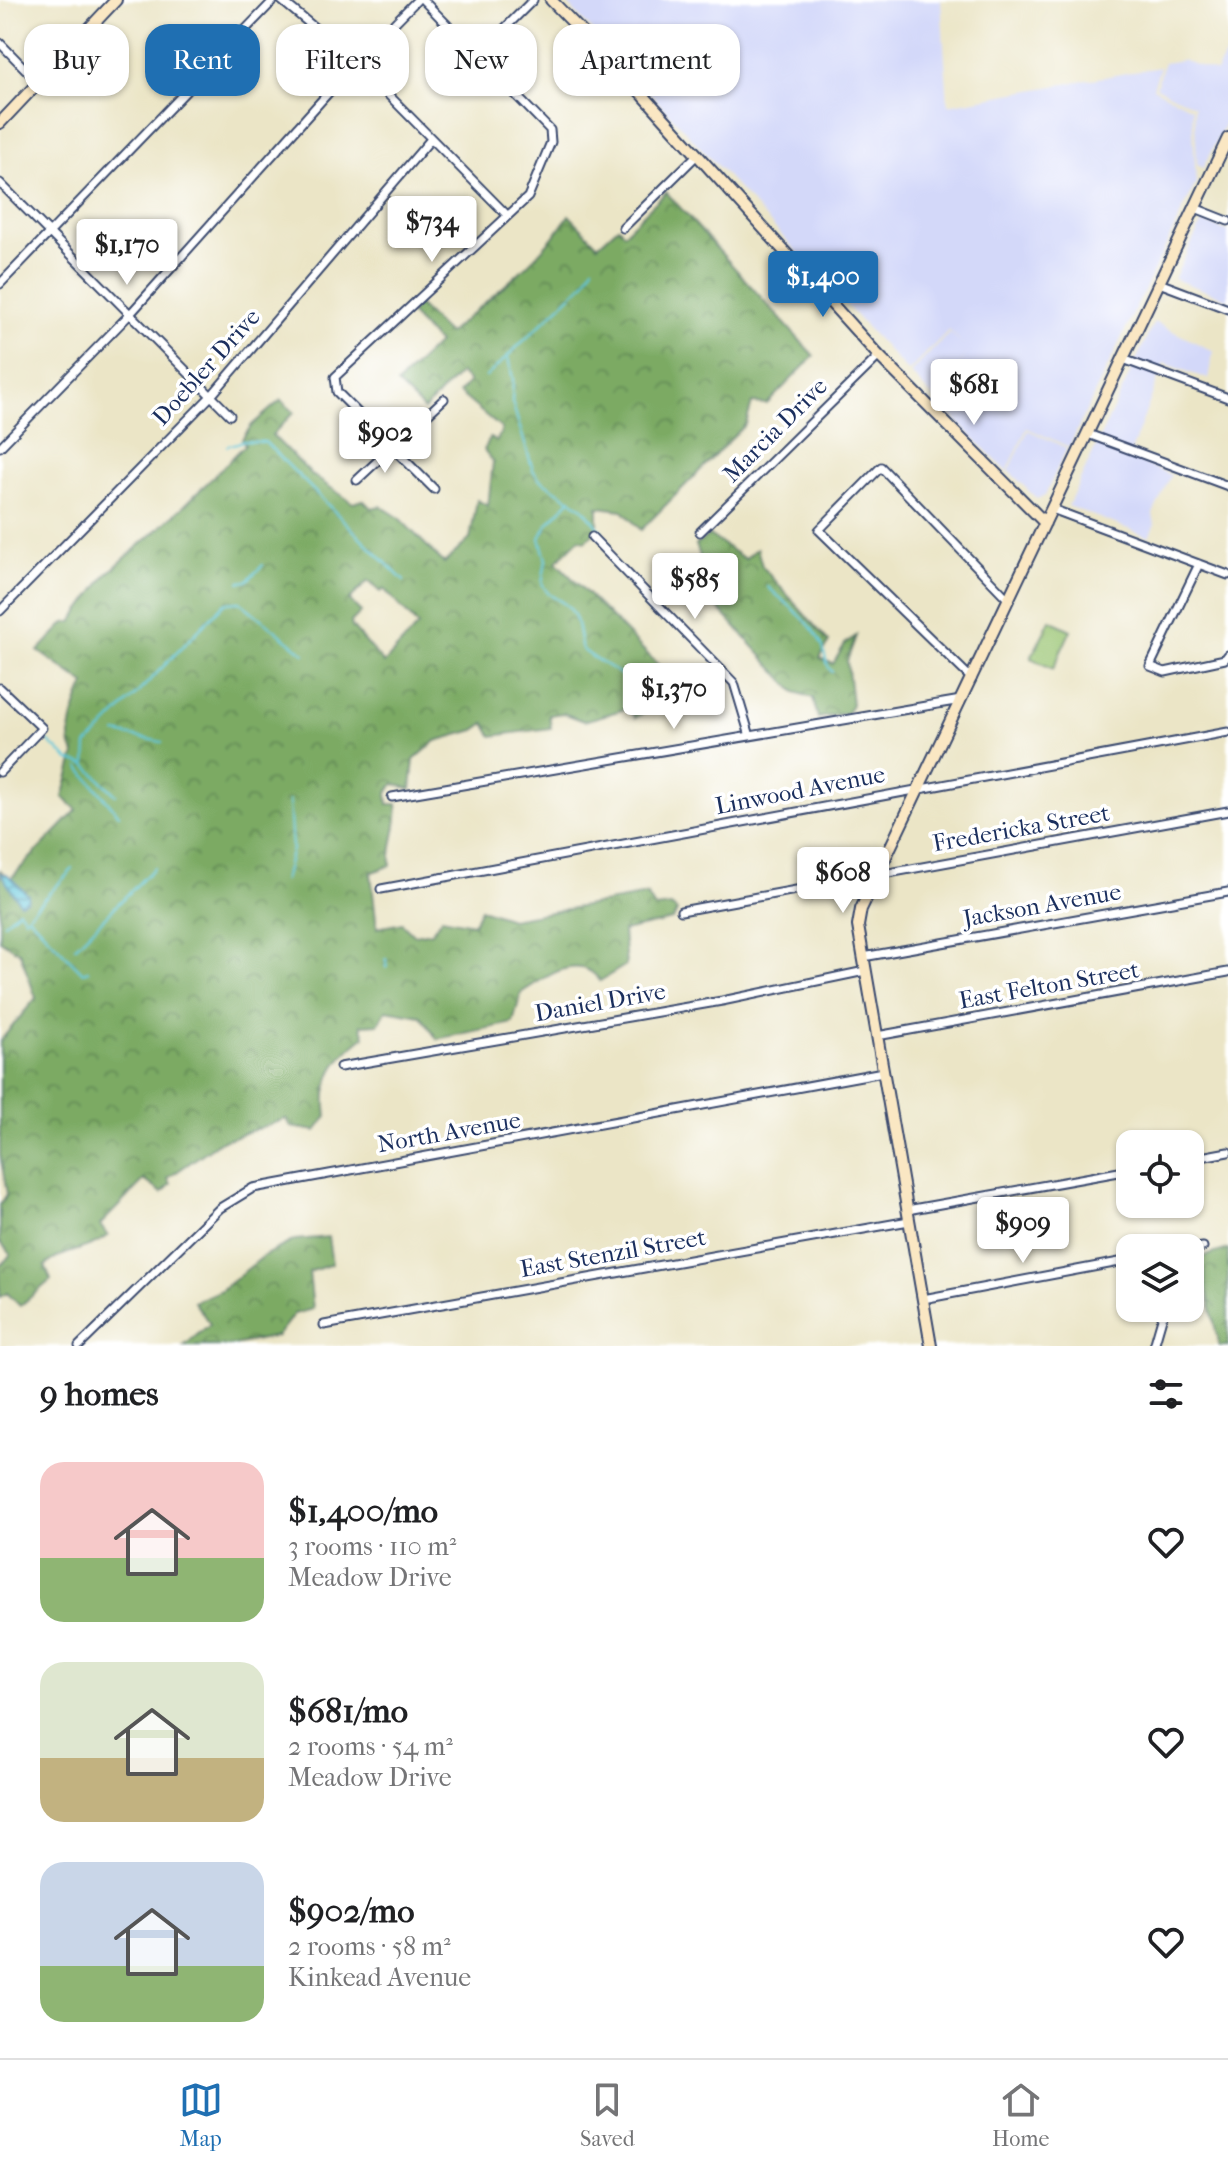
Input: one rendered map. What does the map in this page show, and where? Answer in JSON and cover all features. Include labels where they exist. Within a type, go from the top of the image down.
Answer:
[{"type":"street","points":[[94,24],[116,0]]},
{"type":"street","points":[[0,284],[274,0]]},
{"type":"street","points":[[281,0],[310,24]]},
{"type":"street","points":[[395,24],[420,0],[445,24]]},
{"type":"street","points":[[509,24],[533,0]]},
{"type":"street","points":[[551,0],[879,356],[1045,523]]},
{"type":"street","points":[[0,43],[24,68]]},
{"type":"street","points":[[0,123],[26,96]]},
{"type":"street","points":[[0,447],[131,313],[326,96]]},
{"type":"street","points":[[389,96],[507,215]]},
{"type":"street","points":[[434,489],[337,392],[335,377],[528,197],[551,142],[550,130],[517,96]]},
{"type":"street","points":[[931,1346],[865,971],[858,926],[861,909],[1228,138]]},
{"type":"street","name":"Doebler Drive","points":[[0,611],[212,395],[431,139]]},
{"type":"street","points":[[623,228],[697,155]]},
{"type":"street","points":[[0,183],[230,415]]},
{"type":"street","points":[[1195,208],[1228,221]]},
{"type":"street","points":[[1159,283],[1228,309]]},
{"type":"street","name":"Marcia Drive","points":[[700,532],[879,356]]},
{"type":"street","points":[[1123,359],[1228,398]]},
{"type":"street","points":[[357,480],[444,399]]},
{"type":"street","points":[[1088,434],[1228,486]]},
{"type":"street","points":[[972,679],[819,530],[881,467],[1007,598]]},
{"type":"street","points":[[1052,509],[1228,575]]},
{"type":"street","points":[[592,537],[734,683],[749,733]]},
{"type":"street","points":[[1199,564],[1150,666],[1165,672],[1225,659],[1228,655]]},
{"type":"street","points":[[0,688],[42,728],[0,772]]},
{"type":"street","points":[[392,797],[749,733],[963,699]]},
{"type":"street","name":"Linwood Avenue","points":[[381,889],[1228,732]]},
{"type":"street","name":"Fredericka Street","points":[[681,911],[1228,811]]},
{"type":"street","name":"Jackson Avenue","points":[[863,957],[1228,892]]},
{"type":"street","name":"Daniel Drive","points":[[340,1067],[722,1001],[865,971]]},
{"type":"street","name":"East Felton Street","points":[[877,1036],[1228,972]]},
{"type":"street","name":"North Avenue","points":[[79,1346],[220,1208],[253,1188],[883,1072]]},
{"type":"street","points":[[1204,1156],[1228,1152]]},
{"type":"street","name":"East Stenzil Street","points":[[324,1325],[908,1216],[1116,1173]]},
{"type":"street","points":[[923,1299],[1116,1263]]},
{"type":"street","points":[[1154,1346],[1161,1322]]},
{"type":"shaded area","points":[[564,0],[941,0],[948,105],[1160,67],[1153,88],[1192,108],[1196,183],[1069,447],[1027,428],[1007,472],[940,404],[968,348],[939,404],[910,373],[950,332],[964,345],[949,330],[908,372],[653,96],[740,96],[740,24],[586,24]]},
{"type":"shaded area","points":[[1228,51],[1228,117],[1203,168],[1197,165],[1194,106],[1156,87],[1164,63],[1182,60],[1216,72]]},
{"type":"shaded area","points":[[1202,222],[1228,231],[1228,299],[1174,279]]},
{"type":"shaded area","points":[[1154,322],[1213,351],[1208,379],[1164,363],[1129,457],[1171,475],[1153,514],[1155,524],[1149,537],[1068,506]]},
{"type":"shaded area","points":[[1028,430],[1067,448],[1045,495],[1037,499],[1009,471]]},
{"type":"green space","points":[[666,192],[814,356],[767,404],[752,403],[746,424],[641,530],[622,510],[598,507],[598,534],[593,533],[586,541],[579,539],[556,562],[692,699],[652,707],[635,718],[629,708],[584,721],[563,713],[549,715],[551,728],[492,736],[485,723],[475,730],[436,741],[414,760],[411,789],[394,784],[387,793],[388,804],[397,804],[398,812],[391,865],[371,873],[377,928],[402,923],[414,935],[431,932],[442,918],[473,924],[481,909],[511,919],[647,895],[655,908],[671,906],[677,911],[673,920],[623,931],[626,965],[600,981],[591,972],[572,968],[550,975],[521,993],[513,1023],[437,1039],[421,1016],[386,1010],[378,1024],[361,1025],[365,1036],[346,1052],[333,1070],[326,1091],[327,1116],[316,1131],[291,1127],[286,1119],[221,1141],[168,1178],[171,1184],[162,1193],[144,1180],[100,1225],[108,1236],[52,1260],[45,1266],[51,1280],[20,1306],[7,1293],[0,1297],[0,1267],[11,1254],[0,1242],[0,1205],[7,1194],[0,1155],[0,1041],[36,998],[20,953],[0,940],[0,870],[10,879],[77,810],[63,797],[75,754],[71,747],[70,729],[85,684],[38,651],[65,623],[72,622],[107,574],[184,506],[245,445],[242,439],[252,425],[281,400],[294,412],[272,435],[312,475],[353,503],[363,500],[371,508],[381,506],[398,517],[444,563],[470,539],[477,500],[488,506],[493,462],[484,450],[490,438],[497,441],[502,429],[459,393],[469,382],[460,373],[424,410],[397,384],[438,343],[410,314],[418,305],[448,334],[528,264],[569,215],[598,245],[618,227],[624,233]],"holes":[[[368,581],[381,592],[384,589],[418,626],[384,663],[352,627],[351,622],[361,612],[349,600]]]},
{"type":"green space","points":[[709,535],[745,559],[757,548],[762,566],[829,642],[820,658],[833,664],[845,644],[856,636],[847,661],[852,704],[847,713],[818,718],[813,698],[795,692],[687,574],[700,556],[696,545]]},
{"type":"green space","points":[[1050,620],[1071,630],[1053,669],[1031,658]]},
{"type":"green space","points":[[328,1237],[332,1264],[309,1272],[313,1309],[294,1314],[277,1336],[229,1346],[184,1346],[210,1324],[194,1302],[221,1290],[265,1255],[295,1240]]},
{"type":"green space","points":[[1228,1249],[1228,1346],[1219,1346],[1204,1277],[1204,1257]]},
{"type":"water","points":[[1,874],[7,874],[28,895],[27,900],[20,903]]},
{"type":"waterway","points":[[486,377],[585,282],[593,267]]},
{"type":"waterway","points":[[508,358],[513,379],[512,402],[533,470],[539,479],[583,508],[602,531]]},
{"type":"waterway","points":[[227,446],[244,441],[265,442],[404,581]]},
{"type":"waterway","points":[[571,499],[547,525],[540,538],[546,560],[542,583],[549,594],[570,609],[582,649],[624,678],[634,693],[635,704]]},
{"type":"waterway","points":[[240,582],[247,581],[263,565]]},
{"type":"waterway","points":[[768,587],[811,627],[823,647],[832,672]]},
{"type":"waterway","points":[[86,765],[87,745],[225,603],[240,602],[305,654]]},
{"type":"waterway","points":[[634,687],[652,692]]},
{"type":"waterway","points":[[116,733],[162,742]]},
{"type":"waterway","points":[[48,741],[69,760],[86,765],[116,795]]},
{"type":"waterway","points":[[79,767],[119,815]]},
{"type":"waterway","points":[[284,880],[292,849],[289,801]]},
{"type":"waterway","points":[[75,947],[154,868]]},
{"type":"waterway","points":[[4,923],[19,910],[25,918],[73,869]]},
{"type":"waterway","points":[[29,917],[83,973],[88,971]]},
{"type":"waterway","points":[[386,959],[387,968]]}]
